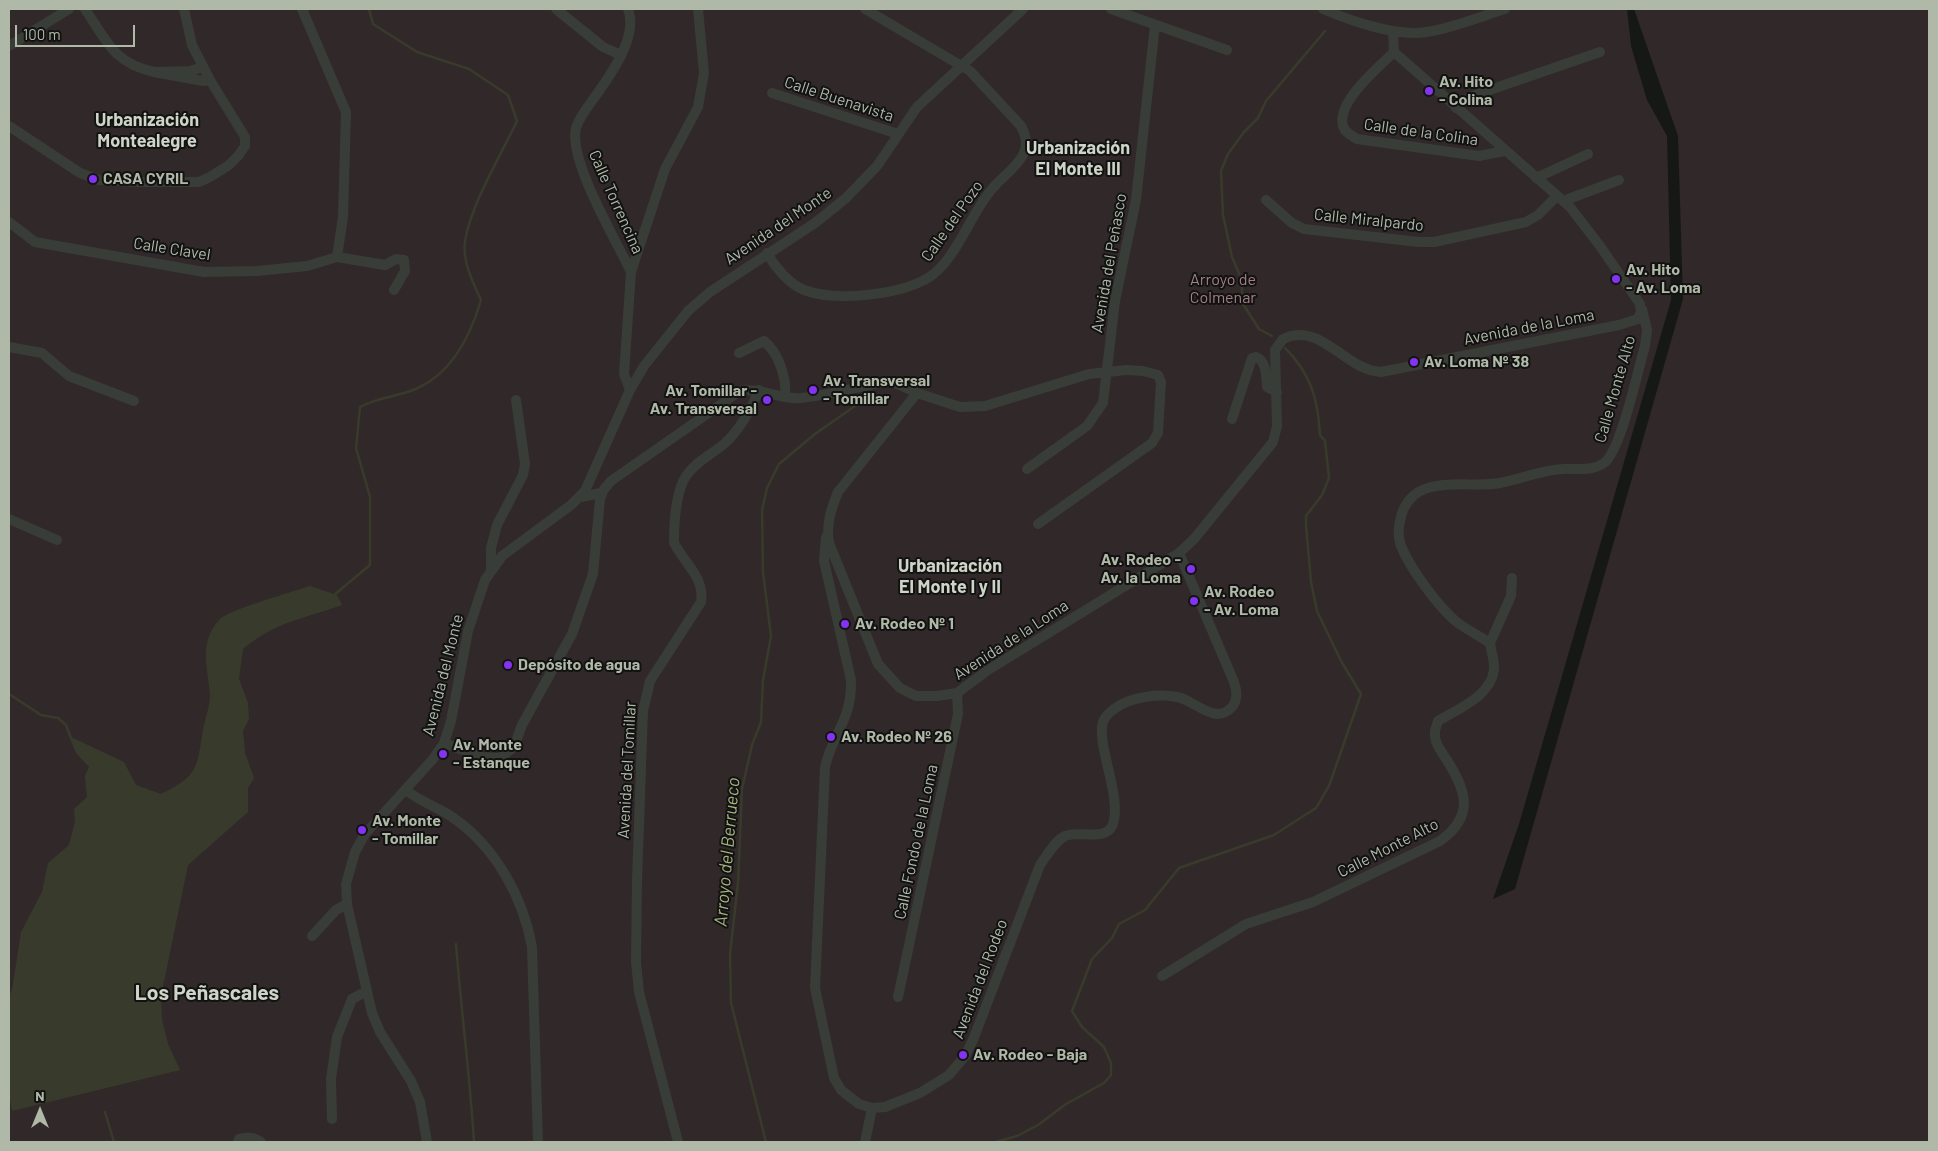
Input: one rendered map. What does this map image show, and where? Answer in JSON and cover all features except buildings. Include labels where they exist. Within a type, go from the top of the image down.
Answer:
[{"type":"street","points":[[9,46],[68,9]]},
{"type":"street","points":[[85,9],[118,56],[135,68],[203,82],[210,80]]},
{"type":"street","points":[[9,126],[80,173],[98,180],[148,183],[199,182],[229,165],[238,156],[245,142],[241,130],[210,80],[192,45],[184,9]]},
{"type":"street","points":[[302,9],[346,112],[343,217],[337,257]]},
{"type":"street","points":[[556,9],[603,46],[621,54]]},
{"type":"street","name":"Calle Torrencina","points":[[628,9],[630,30],[621,54],[614,70],[582,116],[576,128],[576,145],[583,171],[631,272]]},
{"type":"street","points":[[630,390],[624,374],[631,272],[665,168],[698,107],[704,74],[698,9]]},
{"type":"street","name":"Calle del Pozo","points":[[767,253],[773,264],[792,283],[803,290],[832,295],[873,294],[911,286],[928,278],[942,267],[991,189],[1023,156],[1026,146],[1025,134],[1021,126],[970,71],[865,9]]},
{"type":"street","name":"Avenida del Monte","points":[[581,497],[598,465],[630,390],[668,335],[688,311],[710,292],[767,253],[815,224],[846,198],[877,166],[917,107],[1023,9]]},
{"type":"street","points":[[1112,9],[1155,26],[1227,50]]},
{"type":"street","points":[[1323,9],[1339,16],[1393,30],[1428,32],[1505,9]]},
{"type":"street","name":"Avenida del Peñasco","points":[[1026,469],[1070,440],[1093,420],[1103,404],[1116,301],[1136,200],[1155,26]]},
{"type":"street","points":[[1393,30],[1394,52]]},
{"type":"street","name":"Calle Monte Alto","points":[[1162,976],[1246,924],[1313,902],[1440,841],[1454,830],[1463,813],[1465,802],[1455,772],[1437,745],[1435,733],[1438,721],[1482,694],[1491,682],[1494,669],[1490,643],[1457,622],[1405,556],[1399,541],[1399,526],[1403,511],[1410,499],[1423,489],[1437,485],[1498,484],[1562,468],[1596,468],[1605,462],[1617,443],[1645,346],[1647,326],[1640,304],[1580,218],[1560,198],[1504,151],[1394,52]]},
{"type":"street","name":"Calle de la Colina","points":[[1394,52],[1364,80],[1348,103],[1343,115],[1343,124],[1346,132],[1357,139],[1479,156],[1504,151]]},
{"type":"street","points":[[1456,108],[1462,102],[1475,95],[1600,52]]},
{"type":"street","points":[[154,72],[190,71],[203,67]]},
{"type":"street","name":"Calle Buenavista","points":[[772,93],[898,134]]},
{"type":"street","points":[[1536,178],[1588,154]]},
{"type":"street","points":[[1560,198],[1619,180]]},
{"type":"street","name":"Calle Miralpardo","points":[[1266,200],[1292,223],[1304,229],[1434,242],[1526,222],[1538,216],[1560,198]]},
{"type":"street","name":"Calle Clavel","points":[[9,222],[35,242],[204,272],[257,271],[307,266],[337,257],[385,265],[396,259],[404,260],[405,271],[394,290]]},
{"type":"street","points":[[1635,321],[1641,312],[1640,304]]},
{"type":"street","name":"Calle Monte Alto","points":[[1635,321],[1647,326]]},
{"type":"street","name":"Avenida de la Loma","points":[[916,393],[838,492],[831,509],[827,532],[835,558],[878,664],[900,688],[916,696],[937,696],[957,693],[988,670],[1178,553],[1194,539],[1273,442],[1277,426],[1275,350],[1279,342],[1289,336],[1298,334],[1315,337],[1362,368],[1381,372],[1635,321]]},
{"type":"street","points":[[739,352],[759,342],[764,342],[770,346],[780,363],[786,388],[785,397]]},
{"type":"street","points":[[9,347],[42,353],[69,376],[134,401]]},
{"type":"street","points":[[1232,419],[1252,358],[1256,356],[1261,358],[1264,363],[1267,387],[1277,392]]},
{"type":"street","points":[[600,479],[595,478],[589,483],[590,490],[602,491],[740,391],[760,390],[785,397],[801,398],[893,382],[916,393],[960,407],[985,406],[1089,374],[1143,371],[1154,373],[1160,377],[1158,433],[1152,444],[1038,524]]},
{"type":"street","name":"Avenida del Tomillar","points":[[678,1142],[638,992],[636,962],[637,880],[643,711],[650,681],[701,602],[703,591],[699,579],[674,543],[682,486],[686,475],[726,443],[735,432],[760,390]]},
{"type":"street","points":[[491,569],[491,548],[497,525],[523,475],[525,464],[516,400]]},
{"type":"street","points":[[444,743],[482,757],[500,758],[514,747],[522,725],[572,634],[593,574],[602,491],[598,465]]},
{"type":"street","name":"Avenida del Monte","points":[[428,1142],[420,1102],[411,1081],[380,1032],[366,992],[347,904],[348,874],[355,852],[366,834],[433,759],[444,743],[451,721],[468,631],[478,596],[491,569],[502,556],[581,497],[602,491]]},
{"type":"street","points":[[9,519],[57,540]]},
{"type":"street","points":[[827,532],[824,544],[827,572],[851,680],[852,699],[847,718],[832,746],[825,767],[815,988],[834,1078],[849,1098],[872,1108],[865,1142]]},
{"type":"street","points":[[491,548],[502,556]]},
{"type":"street","name":"Avenida del Rodeo","points":[[872,1108],[898,1103],[920,1093],[949,1075],[958,1067],[973,1040],[1040,865],[1056,843],[1065,836],[1103,834],[1110,830],[1114,822],[1113,789],[1102,732],[1103,722],[1108,714],[1127,701],[1164,695],[1180,697],[1215,714],[1229,710],[1234,704],[1237,696],[1234,682],[1178,553]]},
{"type":"street","points":[[827,572],[827,565],[835,558]]},
{"type":"street","points":[[1490,643],[1511,596],[1512,578]]},
{"type":"street","name":"Calle Fondo de la Loma","points":[[898,997],[958,714],[957,693]]},
{"type":"street","points":[[406,790],[451,816],[468,829],[487,848],[512,887],[527,922],[532,947],[538,1142]]},
{"type":"street","points":[[312,936],[336,910],[347,904]]},
{"type":"street","points":[[332,1119],[331,1079],[337,1037],[352,999],[366,992]]},
{"type":"street","points":[[238,1142],[238,1139],[246,1137],[256,1138],[261,1142]]},
{"type":"green space","name":"Arroyo de Colmenar","points":[[9,9],[1627,9],[1631,46],[1647,100],[1667,136],[1671,300],[1519,824],[1493,899],[1515,889],[1683,299],[1678,136],[1634,9],[1929,9],[1929,1142],[9,1142]]},
{"type":"shaded area","points":[[310,586],[337,595],[342,605],[279,626],[243,649],[239,679],[248,703],[249,719],[243,731],[245,753],[254,778],[248,788],[248,812],[188,865],[161,996],[162,1020],[168,1044],[180,1070],[12,1111],[9,1094],[9,996],[12,990],[21,932],[42,892],[48,863],[69,845],[75,822],[74,809],[87,797],[85,776],[89,767],[76,753],[69,736],[124,762],[136,785],[161,794],[184,781],[191,774],[198,760],[209,707],[210,695],[206,655],[209,637],[213,628],[226,615]]},
{"type":"waterway","points":[[334,595],[370,565],[370,497],[356,448],[360,407],[367,403],[411,391],[430,381],[451,362],[466,339],[481,300],[467,264],[464,249],[465,241],[480,195],[517,121],[508,95],[469,69],[417,52],[373,24],[369,9]]},
{"type":"waterway","points":[[1272,336],[1259,329],[1243,304],[1241,278],[1232,257],[1223,215],[1221,171],[1228,154],[1244,132],[1258,118],[1266,101],[1325,31]]},
{"type":"waterway","points":[[996,1142],[1017,1136],[1038,1125],[1066,1104],[1104,1083],[1111,1075],[1111,1063],[1104,1047],[1082,1027],[1072,1011],[1092,959],[1112,938],[1119,924],[1145,910],[1179,868],[1274,835],[1316,808],[1329,786],[1361,694],[1341,661],[1317,611],[1311,582],[1306,516],[1322,495],[1329,478],[1325,441],[1320,435],[1312,388],[1301,368],[1285,348]]},
{"type":"waterway","name":"Arroyo del Berrueco","points":[[766,1142],[731,1003],[730,954],[738,883],[742,789],[752,745],[761,722],[763,680],[771,636],[763,572],[762,510],[767,488],[779,464],[815,434],[865,399]]},
{"type":"waterway","points":[[9,694],[41,715],[58,718],[66,725],[71,738]]},
{"type":"waterway","points":[[456,944],[474,1142]]},
{"type":"waterway","points":[[105,1112],[114,1142]]},
{"type":"place","name":"Av. Hito - Colina","points":[[1429,91]]},
{"type":"place","name":"CASA CYRIL","points":[[93,179]]},
{"type":"place","name":"Av. Hito - Av. Loma","points":[[1616,279]]},
{"type":"place","name":"Av. Loma Nº 38","points":[[1414,362]]},
{"type":"place","name":"Av. Transversal - Tomillar","points":[[813,390]]},
{"type":"place","name":"Av. Tomillar - Av. Transversal","points":[[767,400]]},
{"type":"place","name":"Av. Rodeo - Av. la Loma","points":[[1191,569]]},
{"type":"place","name":"Av. Rodeo - Av. Loma","points":[[1194,601]]},
{"type":"place","name":"Av. Rodeo Nº 1","points":[[845,624]]},
{"type":"place","name":"Depósito de agua","points":[[508,665]]},
{"type":"place","name":"Av. Rodeo Nº 26","points":[[831,737]]},
{"type":"place","name":"Av. Monte - Estanque","points":[[443,754]]},
{"type":"place","name":"Av. Monte - Tomillar","points":[[362,830]]},
{"type":"place","name":"Av. Rodeo - Baja","points":[[963,1055]]},
{"type":"district","name":"Urbanización Montealegre","points":[[147,130]]},
{"type":"district","name":"Urbanización El Monte III","points":[[1078,158]]},
{"type":"district","name":"Urbanización El Monte I y II","points":[[950,576]]},
{"type":"district","name":"Los Peñascales","points":[[207,993]]}]
